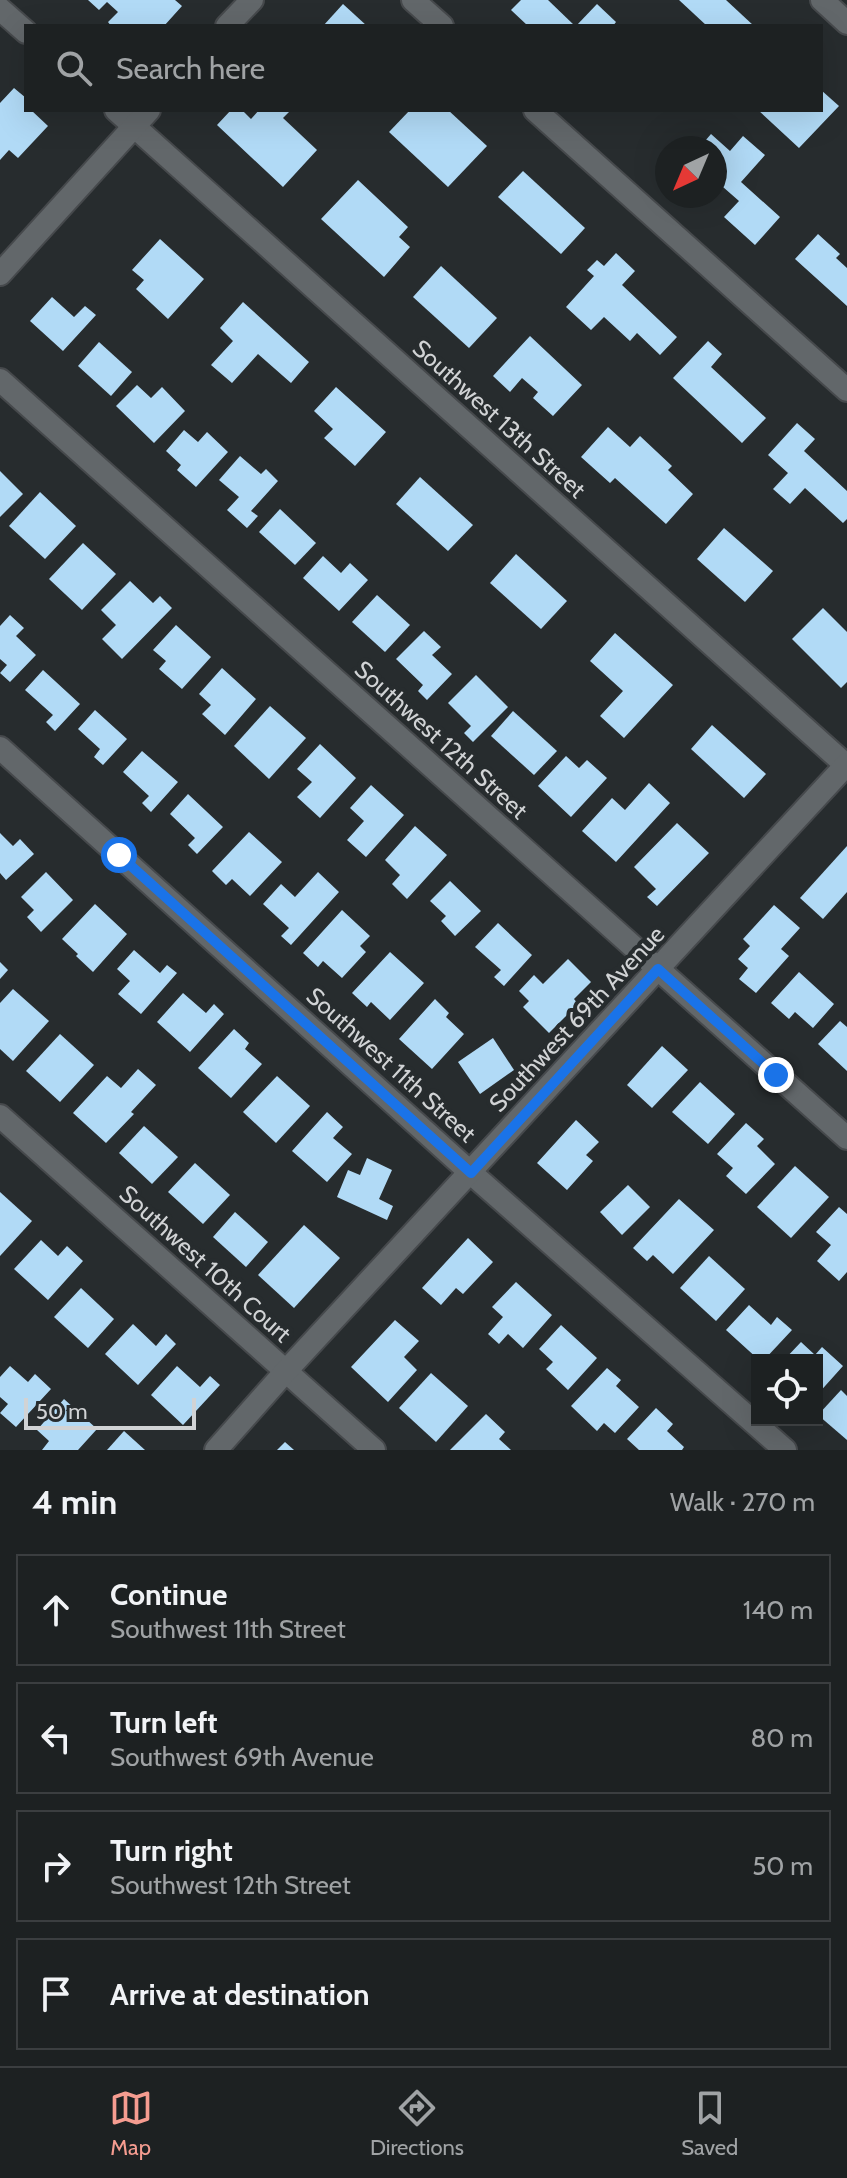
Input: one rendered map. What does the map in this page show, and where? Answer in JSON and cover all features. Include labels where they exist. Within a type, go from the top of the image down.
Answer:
[{"type":"street","points":[[229,24],[252,0]]},
{"type":"street","points":[[413,0],[440,24]]},
{"type":"street","points":[[822,0],[847,23]]},
{"type":"street","points":[[0,9],[24,30]]},
{"type":"street","name":"Southwest 13th Street","points":[[122,112],[142,118],[847,765]]},
{"type":"street","points":[[537,112],[847,390]]},
{"type":"street","points":[[0,274],[142,118]]},
{"type":"street","name":"Southwest 12th Street","points":[[0,380],[847,1138]]},
{"type":"street","name":"Southwest 11th Street","points":[[0,748],[471,1173],[785,1450]]},
{"type":"street","name":"Southwest 69th Avenue","points":[[216,1450],[847,765]]},
{"type":"street","name":"Southwest 10th Court","points":[[0,1116],[374,1450]]},
{"type":"building","points":[[88,0],[175,0],[182,6],[166,24],[110,24],[118,12],[107,2],[99,10]]},
{"type":"building","points":[[521,0],[548,0],[573,24],[526,24],[511,10]]},
{"type":"building","points":[[679,0],[726,0],[752,24],[705,24]]},
{"type":"building","points":[[343,4],[365,24],[325,24]]},
{"type":"building","points":[[597,4],[616,22],[614,24],[578,24]]},
{"type":"building","points":[[14,88],[24,96],[24,112],[33,112],[48,126],[18,158],[9,150],[0,160],[0,103]]},
{"type":"building","points":[[823,92],[839,106],[799,148],[760,112],[823,112]]},
{"type":"building","points":[[229,112],[244,112],[251,119],[257,112],[289,112],[283,118],[317,150],[283,187],[217,125]]},
{"type":"building","points":[[408,112],[450,112],[487,146],[448,187],[389,132]]},
{"type":"building","points":[[743,136],[765,155],[741,182],[780,217],[755,245],[724,217],[739,201],[727,190],[727,148],[730,151]]},
{"type":"building","points":[[523,171],[585,228],[561,254],[498,197]]},
{"type":"building","points":[[358,180],[408,227],[399,237],[410,247],[384,277],[321,219]]},
{"type":"building","points":[[818,234],[840,254],[836,258],[847,268],[847,306],[795,259]]},
{"type":"building","points":[[160,239],[204,279],[168,319],[136,289],[144,280],[132,270]]},
{"type":"building","points":[[616,253],[635,271],[622,285],[677,337],[660,355],[637,333],[630,341],[604,317],[591,330],[566,307],[594,276],[587,270],[597,260],[604,266]]},
{"type":"building","points":[[441,266],[497,318],[469,348],[413,297]]},
{"type":"building","points":[[52,297],[74,317],[85,306],[96,315],[63,351],[30,321]]},
{"type":"building","points":[[243,302],[309,362],[291,383],[258,354],[232,383],[211,365],[233,341],[220,328]]},
{"type":"building","points":[[530,336],[582,385],[553,416],[533,398],[538,392],[522,378],[510,392],[493,376]]},
{"type":"building","points":[[708,341],[722,354],[711,367],[766,418],[742,443],[673,378]]},
{"type":"building","points":[[99,342],[132,372],[111,396],[78,366]]},
{"type":"building","points":[[137,385],[151,398],[162,387],[185,411],[154,443],[116,406]]},
{"type":"building","points":[[336,387],[386,432],[355,466],[324,438],[333,429],[314,411]]},
{"type":"building","points":[[797,423],[815,439],[804,451],[847,491],[847,519],[843,523],[805,488],[790,504],[773,489],[788,473],[768,455]]},
{"type":"building","points":[[608,427],[630,447],[640,436],[672,466],[668,470],[693,494],[666,524],[615,478],[610,483],[581,457]]},
{"type":"building","points":[[184,430],[198,442],[207,432],[228,452],[196,487],[177,470],[181,465],[166,451]]},
{"type":"building","points":[[240,456],[261,474],[266,469],[278,481],[251,511],[258,516],[247,528],[227,510],[239,497],[219,480]]},
{"type":"building","points":[[0,471],[23,494],[0,517]]},
{"type":"building","points":[[420,477],[473,525],[448,551],[396,504]]},
{"type":"building","points":[[40,492],[76,526],[45,559],[9,526]]},
{"type":"building","points":[[280,509],[316,543],[295,565],[259,532]]},
{"type":"building","points":[[724,528],[773,571],[745,602],[697,559]]},
{"type":"building","points":[[83,543],[116,574],[82,610],[49,579]]},
{"type":"building","points":[[516,554],[567,601],[541,629],[490,583]]},
{"type":"building","points":[[323,556],[341,573],[350,563],[368,580],[339,611],[303,578]]},
{"type":"building","points":[[130,581],[153,603],[160,596],[172,608],[122,659],[102,639],[116,625],[101,610]]},
{"type":"building","points":[[377,595],[410,625],[385,652],[352,622]]},
{"type":"building","points":[[823,608],[847,632],[847,682],[841,688],[792,639]]},
{"type":"building","points":[[10,615],[24,628],[16,636],[36,655],[10,682],[0,673],[7,665],[0,659],[0,626]]},
{"type":"building","points":[[176,625],[211,657],[182,689],[159,669],[166,661],[153,650]]},
{"type":"building","points":[[424,631],[441,647],[432,655],[452,674],[427,700],[418,691],[423,685],[396,659]]},
{"type":"building","points":[[615,633],[673,685],[624,738],[600,716],[623,691],[590,661]]},
{"type":"building","points":[[222,668],[256,699],[225,735],[202,714],[211,705],[199,694]]},
{"type":"building","points":[[43,670],[80,704],[55,731],[46,722],[53,715],[25,690]]},
{"type":"building","points":[[476,675],[508,707],[473,742],[464,733],[471,726],[448,703]]},
{"type":"building","points":[[270,706],[306,738],[269,779],[234,746]]},
{"type":"building","points":[[95,710],[127,739],[103,765],[94,757],[100,749],[78,729]]},
{"type":"building","points":[[513,711],[557,751],[534,775],[491,736]]},
{"type":"building","points":[[712,725],[766,774],[744,798],[691,749]]},
{"type":"building","points":[[320,744],[356,778],[320,818],[297,797],[312,782],[297,769]]},
{"type":"building","points":[[142,751],[178,782],[151,812],[142,803],[149,796],[123,772]]},
{"type":"building","points":[[566,756],[579,768],[587,760],[607,778],[571,817],[538,786]]},
{"type":"building","points":[[649,783],[670,803],[616,862],[582,831],[612,798],[625,810]]},
{"type":"building","points":[[371,785],[404,815],[366,857],[347,840],[364,821],[350,808]]},
{"type":"building","points":[[188,794],[223,827],[197,854],[188,845],[195,838],[170,814]]},
{"type":"building","points":[[677,823],[709,853],[657,906],[647,897],[656,889],[634,867]]},
{"type":"building","points":[[415,826],[447,855],[407,899],[392,884],[400,875],[385,860]]},
{"type":"building","points":[[249,832],[282,862],[250,896],[232,879],[226,885],[212,871]]},
{"type":"building","points":[[0,833],[13,846],[20,839],[34,854],[6,880],[0,873]]},
{"type":"building","points":[[847,846],[847,892],[823,919],[800,898]]},
{"type":"building","points":[[46,872],[73,900],[41,932],[27,917],[34,910],[21,897]]},
{"type":"building","points":[[318,872],[339,892],[291,945],[281,936],[289,928],[263,904],[281,884],[295,897]]},
{"type":"building","points":[[450,881],[481,911],[455,936],[441,921],[446,916],[430,901]]},
{"type":"building","points":[[95,904],[127,934],[93,972],[62,939]]},
{"type":"building","points":[[774,905],[800,928],[781,949],[789,956],[756,993],[739,979],[748,968],[738,959],[750,946],[743,939]]},
{"type":"building","points":[[342,910],[370,936],[360,946],[366,952],[342,978],[323,961],[318,967],[303,953]]},
{"type":"building","points":[[498,923],[532,955],[504,986],[494,977],[501,970],[475,947]]},
{"type":"building","points":[[134,950],[160,973],[167,965],[177,973],[141,1014],[118,994],[130,981],[117,969]]},
{"type":"building","points":[[390,952],[424,983],[390,1020],[371,1002],[367,1007],[352,993]]},
{"type":"building","points":[[568,959],[591,982],[574,999],[578,1004],[549,1033],[523,1007],[529,1001],[519,991],[534,975],[543,984]]},
{"type":"building","points":[[0,962],[8,970],[0,979]]},
{"type":"building","points":[[799,972],[834,1004],[813,1028],[795,1012],[789,1019],[771,1003]]},
{"type":"building","points":[[13,989],[49,1021],[13,1061],[0,1049],[0,1003]]},
{"type":"building","points":[[183,993],[206,1013],[214,1004],[224,1014],[190,1052],[157,1022]]},
{"type":"building","points":[[435,999],[449,1013],[446,1017],[464,1034],[432,1069],[399,1039]]},
{"type":"building","points":[[840,1021],[847,1027],[847,1071],[818,1044]]},
{"type":"building","points":[[234,1029],[249,1043],[245,1049],[262,1064],[231,1098],[198,1068]]},
{"type":"building","points":[[60,1034],[94,1065],[60,1102],[26,1071]]},
{"type":"building","points":[[493,1038],[514,1070],[480,1094],[458,1062]]},
{"type":"building","points":[[662,1046],[688,1070],[652,1108],[627,1085]]},
{"type":"building","points":[[138,1069],[156,1085],[106,1143],[73,1113],[107,1076],[121,1088]]},
{"type":"building","points":[[277,1076],[310,1106],[276,1143],[243,1112]]},
{"type":"building","points":[[700,1082],[735,1114],[708,1144],[672,1112]]},
{"type":"building","points":[[327,1112],[343,1127],[333,1138],[352,1154],[327,1182],[292,1151]]},
{"type":"building","points":[[576,1120],[599,1142],[586,1155],[593,1161],[567,1190],[537,1163]]},
{"type":"building","points":[[746,1123],[764,1139],[757,1146],[775,1164],[746,1194],[726,1176],[733,1168],[717,1154]]},
{"type":"building","points":[[144,1126],[178,1157],[152,1184],[119,1153]]},
{"type":"building","points":[[367,1158],[392,1170],[379,1199],[393,1206],[387,1220],[337,1197],[348,1170],[360,1175]]},
{"type":"building","points":[[195,1163],[230,1195],[203,1224],[168,1192]]},
{"type":"building","points":[[795,1166],[829,1197],[791,1238],[757,1207]]},
{"type":"building","points":[[628,1185],[650,1207],[622,1235],[600,1212]]},
{"type":"building","points":[[0,1192],[32,1221],[0,1256]]},
{"type":"building","points":[[679,1199],[714,1230],[673,1274],[653,1255],[647,1261],[633,1248]]},
{"type":"building","points":[[839,1207],[847,1214],[847,1272],[839,1281],[817,1261],[831,1245],[816,1232]]},
{"type":"building","points":[[235,1212],[268,1242],[246,1267],[213,1237]]},
{"type":"building","points":[[304,1225],[340,1258],[294,1308],[258,1275]]},
{"type":"building","points":[[468,1238],[493,1262],[463,1294],[456,1288],[441,1305],[422,1288]]},
{"type":"building","points":[[41,1240],[58,1256],[67,1246],[83,1261],[48,1300],[14,1269]]},
{"type":"building","points":[[709,1256],[745,1289],[716,1321],[680,1288]]},
{"type":"building","points":[[516,1282],[552,1315],[523,1348],[508,1334],[499,1344],[488,1334],[503,1317],[492,1307]]},
{"type":"building","points":[[81,1288],[114,1319],[88,1348],[54,1317]]},
{"type":"building","points":[[749,1305],[771,1325],[777,1317],[792,1330],[770,1354],[752,1354],[726,1330]]},
{"type":"building","points":[[395,1320],[419,1341],[404,1357],[417,1370],[388,1402],[351,1367]]},
{"type":"building","points":[[133,1324],[156,1346],[166,1334],[176,1344],[138,1385],[105,1354]]},
{"type":"building","points":[[561,1325],[597,1358],[568,1390],[546,1369],[553,1362],[539,1349]]},
{"type":"building","points":[[801,1342],[814,1354],[790,1354]]},
{"type":"building","points":[[822,1347],[843,1366],[823,1388],[823,1354],[816,1354]]},
{"type":"building","points":[[10,1366],[28,1382],[35,1374],[51,1389],[16,1427],[0,1413],[8,1404],[0,1397],[0,1377]]},
{"type":"building","points":[[177,1366],[200,1387],[210,1376],[220,1385],[183,1425],[151,1395]]},
{"type":"building","points":[[607,1368],[621,1380],[616,1386],[639,1407],[615,1433],[604,1423],[597,1431],[571,1406]]},
{"type":"building","points":[[431,1373],[468,1406],[436,1442],[399,1408]]},
{"type":"building","points":[[841,1390],[847,1396],[847,1440],[823,1419],[823,1410]]},
{"type":"building","points":[[64,1399],[97,1429],[78,1450],[42,1450],[49,1441],[37,1430]]},
{"type":"building","points":[[656,1408],[673,1424],[667,1431],[684,1447],[682,1450],[639,1450],[627,1439]]},
{"type":"building","points":[[486,1414],[505,1432],[499,1439],[511,1450],[450,1450]]},
{"type":"building","points":[[124,1431],[145,1450],[107,1450]]},
{"type":"building","points":[[285,1442],[294,1450],[277,1450]]},
{"type":"route","points":[[119,855],[471,1173],[658,969],[776,1075]]}]
